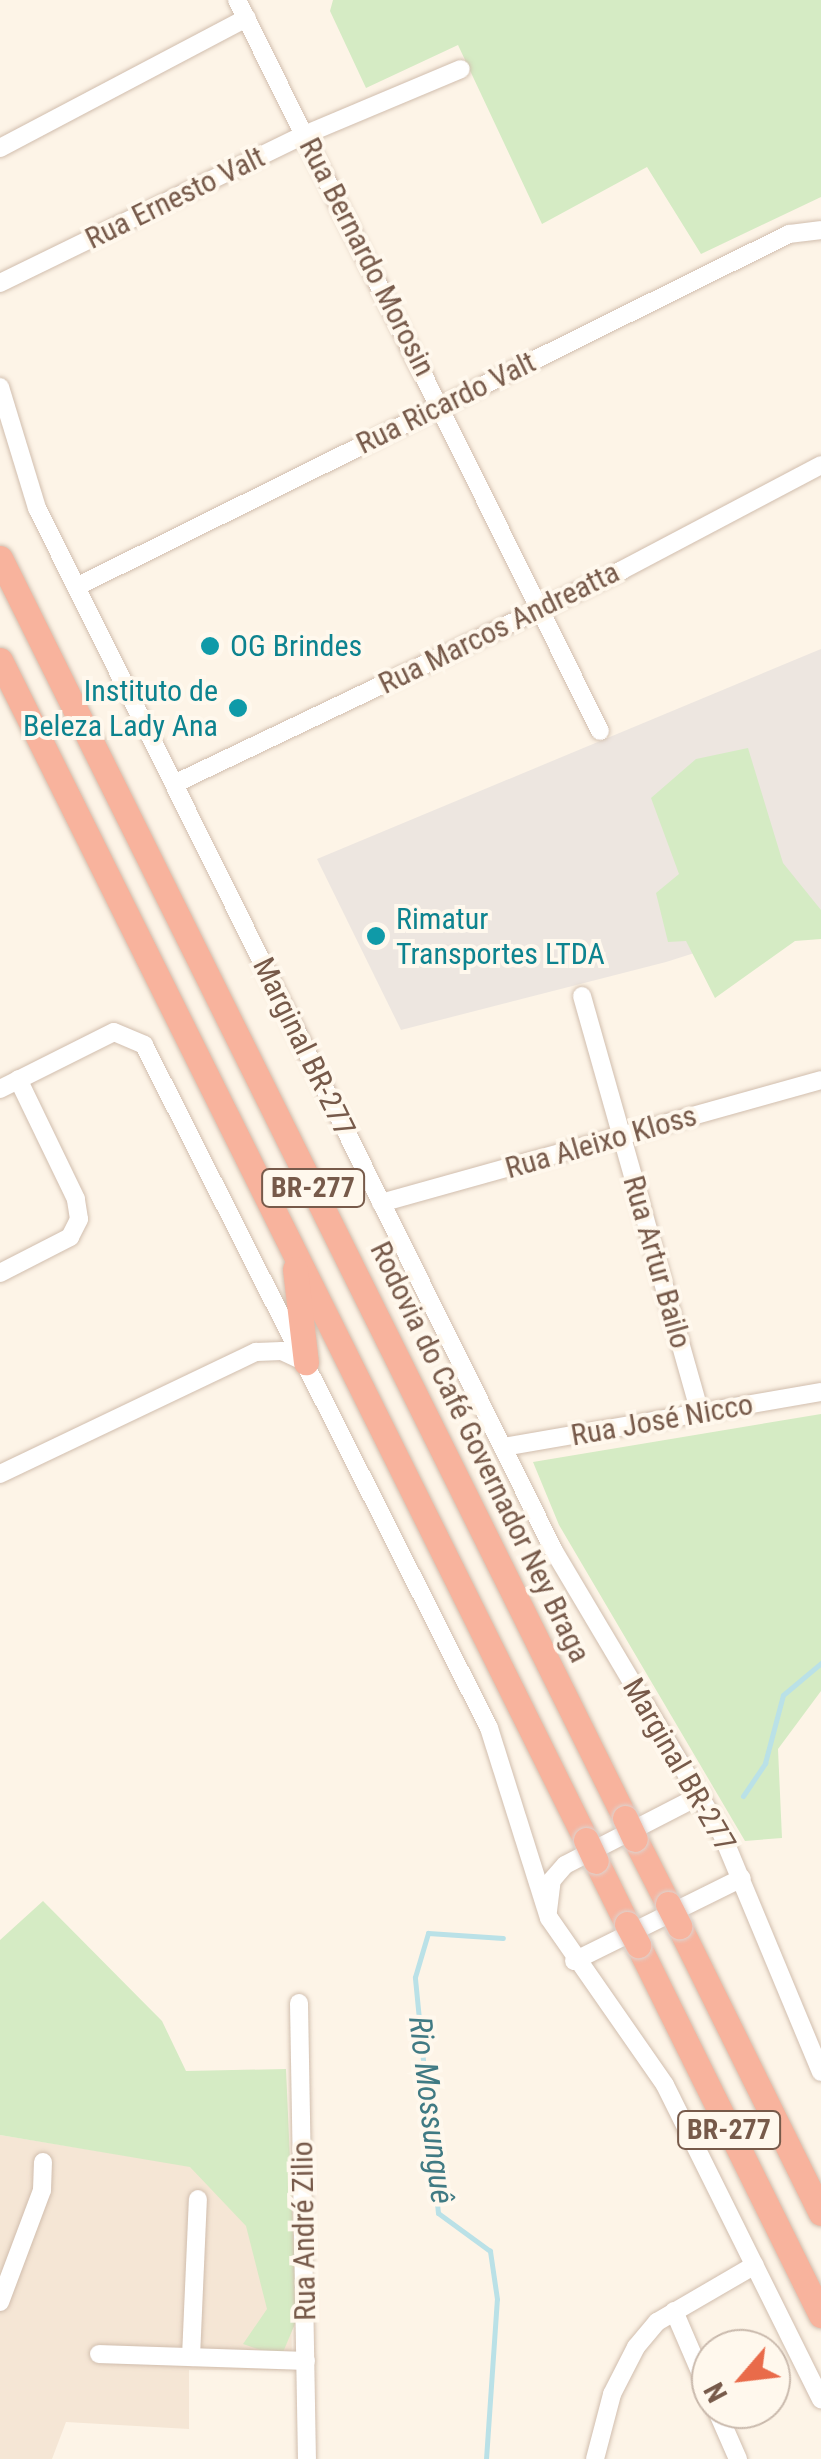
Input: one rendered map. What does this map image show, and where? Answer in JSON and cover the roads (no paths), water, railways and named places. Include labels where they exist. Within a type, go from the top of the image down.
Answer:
[{"type":"highway","name":"Rodovia do Café Governador Ney Braga","points":[[0,558],[821,2213]]},
{"type":"highway","name":"BR-277","points":[[0,660],[821,2315]]},
{"type":"highway","points":[[292,1249],[306,1362]]},
{"type":"street","name":"Rua Bernardo Morosin","points":[[237,0],[442,404],[600,731]]},
{"type":"street","points":[[0,148],[247,18]]},
{"type":"street","name":"Rua Ernesto Valt","points":[[0,282],[304,135],[460,69]]},
{"type":"street","name":"Rua Ricardo Valt","points":[[76,586],[789,234],[820,230]]},
{"type":"street","name":"Marginal BR-277","points":[[0,387],[21,472],[76,586],[572,1585],[701,1794],[742,1878],[821,2072]]},
{"type":"street","name":"Rua Marcos Andreatta","points":[[174,784],[540,609],[821,465]]},
{"type":"street","name":"Rua Artur Bailo","points":[[582,996],[700,1414]]},
{"type":"street","points":[[0,1089],[114,1032],[144,1046],[489,1728],[548,1918],[574,1961],[656,2070],[821,2399]]},
{"type":"street","points":[[0,1273],[70,1237],[79,1219],[76,1199],[18,1080]]},
{"type":"street","name":"Rua Aleixo Kloss","points":[[382,1203],[821,1080]]},
{"type":"street","points":[[0,1474],[256,1352],[282,1351],[306,1362]]},
{"type":"street","name":"Rua José Nicco","points":[[503,1447],[821,1392]]},
{"type":"street","points":[[548,1918],[552,1880],[565,1865],[701,1794]]},
{"type":"street","points":[[574,1961],[742,1878]]},
{"type":"street","name":"Rua André Zilio","points":[[298,2003],[307,2459]]},
{"type":"street","points":[[0,2302],[42,2190],[43,2162]]},
{"type":"street","points":[[191,2357],[198,2199]]},
{"type":"street","points":[[596,2459],[612,2394],[636,2346],[674,2311],[755,2265]]},
{"type":"street","points":[[674,2311],[691,2350]]},
{"type":"street","points":[[99,2354],[306,2361]]},
{"type":"street","points":[[725,2429],[738,2459]]},
{"type":"waterway","name":"Rio Mossunguê","points":[[743,1796],[765,1763],[783,1695],[821,1663]]},
{"type":"waterway","name":"Rio Mossunguê","points":[[486,2459],[497,2299],[490,2251],[438,2213],[415,1977],[428,1933],[503,1938]]},
{"type":"place","name":"OG Brindes","points":[[210,646]]},
{"type":"place","name":"Instituto de Beleza Lady Ana","points":[[238,708]]},
{"type":"place","name":"Rimatur Transportes LTDA","points":[[376,936]]}]
